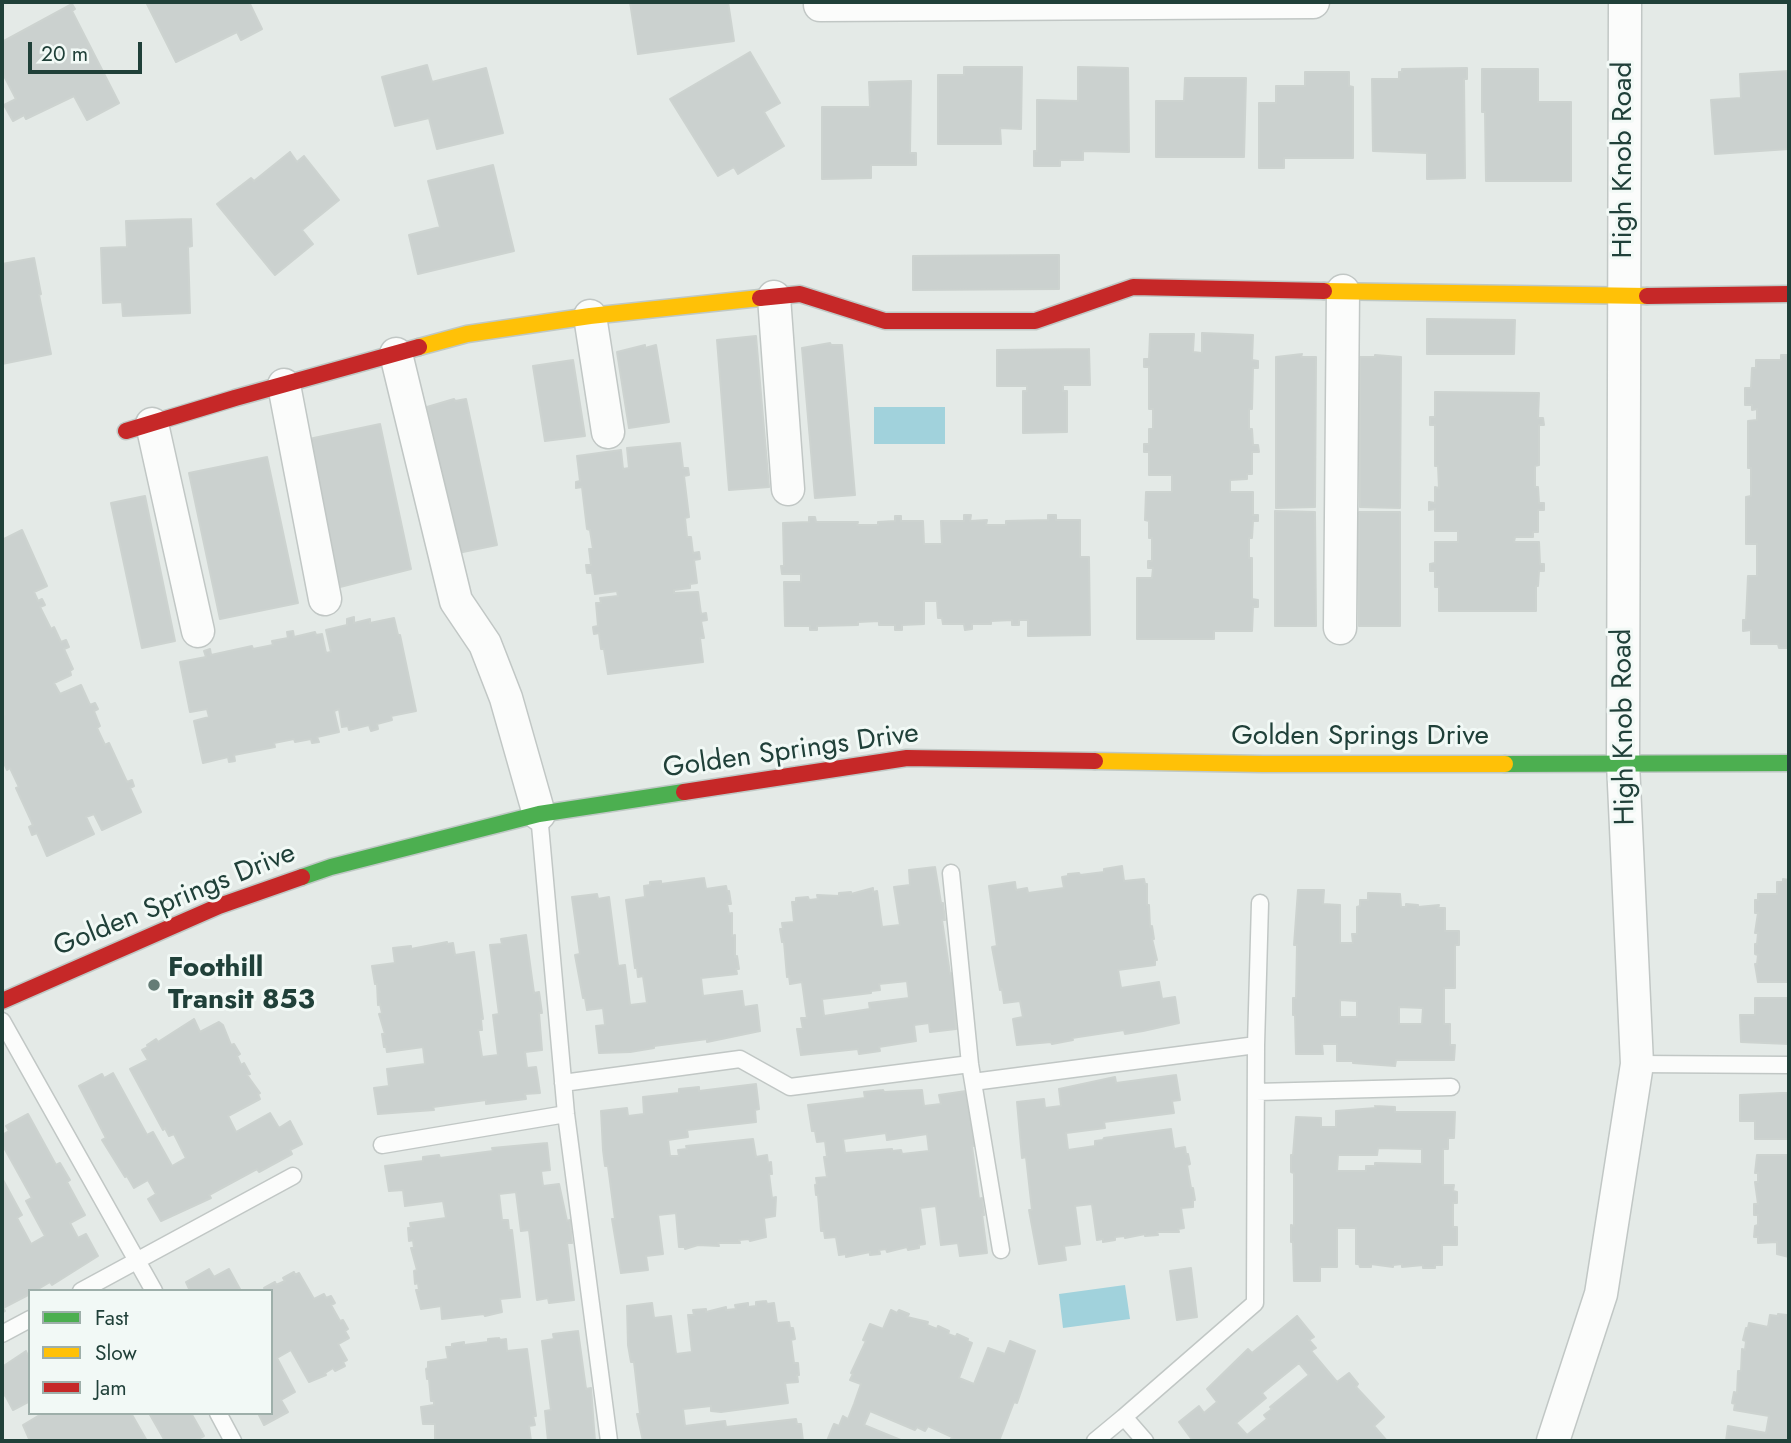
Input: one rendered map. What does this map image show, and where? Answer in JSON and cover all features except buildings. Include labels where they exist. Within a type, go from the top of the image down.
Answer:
[{"type":"main road","points":[[139,427],[467,334],[590,316],[800,294],[885,321],[1035,321],[1133,287],[1624,296],[1789,294]]},
{"type":"main road","name":"Golden Springs Drive","points":[[2,1001],[231,901],[331,867],[540,814],[908,758],[1263,764],[1789,763]]},
{"type":"street","points":[[820,5],[1313,2]]},
{"type":"street","name":"High Knob Road","points":[[1553,1441],[1601,1294],[1637,1064],[1623,763],[1625,2]]},
{"type":"street","points":[[1340,628],[1343,291]]},
{"type":"street","points":[[774,297],[788,489]]},
{"type":"street","points":[[590,316],[608,432]]},
{"type":"street","points":[[396,354],[456,601],[485,644],[502,687],[540,814]]},
{"type":"street","points":[[284,385],[326,599]]},
{"type":"street","points":[[139,427],[198,631]]},
{"type":"lane","points":[[540,814],[566,1114],[609,1441]]},
{"type":"lane","points":[[951,873],[970,1064],[1001,1250]]},
{"type":"lane","points":[[1095,1441],[1255,1303],[1256,1045],[1260,903]]},
{"type":"lane","points":[[2,1021],[153,1289]]},
{"type":"lane","points":[[973,1083],[1256,1045]]},
{"type":"lane","points":[[563,1083],[740,1059],[790,1087],[970,1064]]},
{"type":"lane","points":[[1637,1064],[1789,1065]]},
{"type":"lane","points":[[1256,1092],[1451,1087]]},
{"type":"lane","points":[[382,1145],[566,1114]]},
{"type":"lane","points":[[85,1289],[293,1176]]},
{"type":"lane","points":[[2,1334],[28,1320]]},
{"type":"lane","points":[[219,1415],[233,1441]]},
{"type":"lane","points":[[1124,1417],[1145,1441]]},
{"type":"water","points":[[874,407],[945,407],[945,444],[874,444]]},
{"type":"water","points":[[1125,1285],[1130,1319],[1063,1328],[1059,1294]]},
{"type":"traffic: fast","points":[[1505,764],[1789,763]]},
{"type":"traffic: fast","points":[[302,877],[331,867],[539,814],[684,792]]},
{"type":"traffic: slow","points":[[1324,291],[1647,296]]},
{"type":"traffic: slow","points":[[419,347],[467,334],[590,316],[760,298]]},
{"type":"traffic: slow","points":[[1095,761],[1505,764]]},
{"type":"traffic: jam","points":[[760,298],[800,294],[885,321],[1035,321],[1133,287],[1324,291]]},
{"type":"traffic: jam","points":[[1647,296],[1789,294]]},
{"type":"traffic: jam","points":[[126,431],[419,347]]},
{"type":"traffic: jam","points":[[684,792],[907,758],[1095,761]]},
{"type":"traffic: jam","points":[[2,1001],[219,906],[302,877]]},
{"type":"place","name":"Foothill Transit 853","points":[[154,985]]}]
